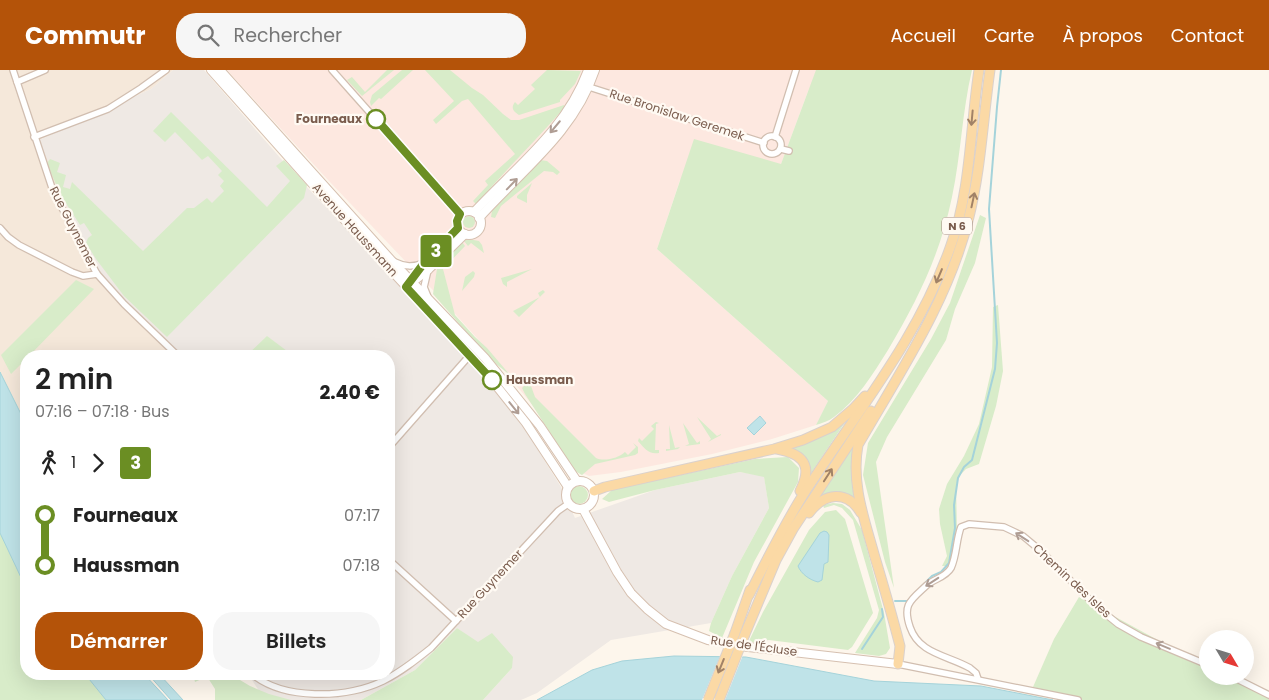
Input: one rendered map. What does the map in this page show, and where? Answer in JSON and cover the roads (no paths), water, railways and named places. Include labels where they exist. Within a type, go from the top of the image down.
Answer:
[{"type":"main road","name":"N 6","points":[[708,700],[749,595],[775,543],[803,495],[889,367],[916,323],[938,278],[952,244],[967,174],[979,70]]},
{"type":"main road","name":"N 6","points":[[718,700],[754,609],[776,560],[793,529],[908,357],[928,324],[948,284],[967,225],[976,187],[990,70]]},
{"type":"main road","points":[[898,664],[900,646],[865,520],[856,482],[855,462],[858,445],[908,357]]},
{"type":"main road","points":[[594,491],[605,486],[774,449],[818,435],[832,427],[854,409],[889,367]]},
{"type":"main road","points":[[749,595],[761,562],[806,479],[807,470],[797,455],[788,451],[774,449]]},
{"type":"main road","points":[[754,609],[810,511],[818,502],[830,496],[841,497],[851,501],[865,520]]},
{"type":"street","name":"Rue Guynemer","points":[[13,70],[53,191],[97,274],[124,304],[172,350]]},
{"type":"street","points":[[16,82],[45,70]]},
{"type":"street","points":[[34,137],[108,109],[166,70]]},
{"type":"street","name":"Avenue Haussmann","points":[[211,70],[410,283],[428,299],[484,358],[540,426],[577,481]]},
{"type":"street","name":"Avenue Haussmann","points":[[220,70],[391,260],[526,423],[568,487]]},
{"type":"street","points":[[332,70],[460,214]]},
{"type":"street","points":[[477,215],[557,126],[576,96],[588,70]]},
{"type":"street","points":[[477,215],[545,151],[564,130],[583,101],[595,70]]},
{"type":"street","points":[[775,137],[796,70]]},
{"type":"street","name":"Rue Bronislaw Geremek","points":[[589,87],[764,143]]},
{"type":"street","points":[[775,137],[780,140],[781,149],[775,154],[770,154],[764,149],[764,143],[767,138],[775,137]]},
{"type":"street","points":[[781,149],[789,151]]},
{"type":"street","points":[[465,234],[458,228],[457,221],[460,214],[467,211],[477,215]]},
{"type":"street","points":[[391,260],[407,266],[426,266],[465,234],[476,231],[480,225],[477,215]]},
{"type":"street","points":[[0,228],[8,237],[20,245],[72,272],[83,276],[97,274]]},
{"type":"street","points":[[410,283],[458,228]]},
{"type":"street","points":[[426,266],[424,286],[428,299]]},
{"type":"street","points":[[395,440],[470,355]]},
{"type":"street","points":[[577,481],[585,482],[594,491],[593,500],[588,508],[575,509],[568,504],[566,495],[568,487],[577,481]]},
{"type":"street","name":"Rue Guynemer","points":[[395,565],[456,621],[558,511],[568,504]]},
{"type":"street","name":"Rue de l'Écluse","points":[[583,509],[617,572],[631,593],[666,624],[708,640],[748,647],[898,664]]},
{"type":"street","name":"Chemin des Isles","points":[[978,679],[976,673],[970,668],[924,648],[914,638],[906,616],[907,607],[912,600],[930,582],[946,574],[951,568],[961,527],[969,524],[1004,527],[1023,536],[1097,607],[1118,624],[1199,661]]},
{"type":"street","points":[[395,674],[408,667],[431,648],[456,621]]},
{"type":"street","points":[[898,664],[1078,700]]},
{"type":"street","points":[[257,680],[262,685],[272,690],[288,695],[308,696],[352,691],[384,680]]},
{"type":"street","points":[[1250,685],[1269,694]]},
{"type":"water","points":[[0,372],[20,412],[20,575],[0,533]]},
{"type":"water","points":[[760,416],[766,423],[754,435],[747,428]]},
{"type":"water","points":[[824,531],[829,535],[828,562],[824,564],[822,580],[818,582],[801,572],[798,566],[820,533]]},
{"type":"water","points":[[674,656],[746,657],[874,681],[981,686],[1053,700],[537,700],[592,670],[622,661]]},
{"type":"water","points":[[90,680],[150,680],[168,700],[106,700]]},
{"type":"water","points":[[153,680],[165,680],[183,700],[171,700]]},
{"type":"waterway","points":[[921,587],[932,576],[941,572],[949,563],[955,528],[954,505],[958,478],[964,467],[972,460],[995,369],[997,343],[989,209],[1001,70]]},
{"type":"waterway","points":[[895,601],[908,601]]},
{"type":"waterway","points":[[862,649],[883,617],[882,609]]},
{"type":"place","name":"Fourneaux","points":[[376,119]]},
{"type":"place","name":"Haussman","points":[[492,380]]}]
